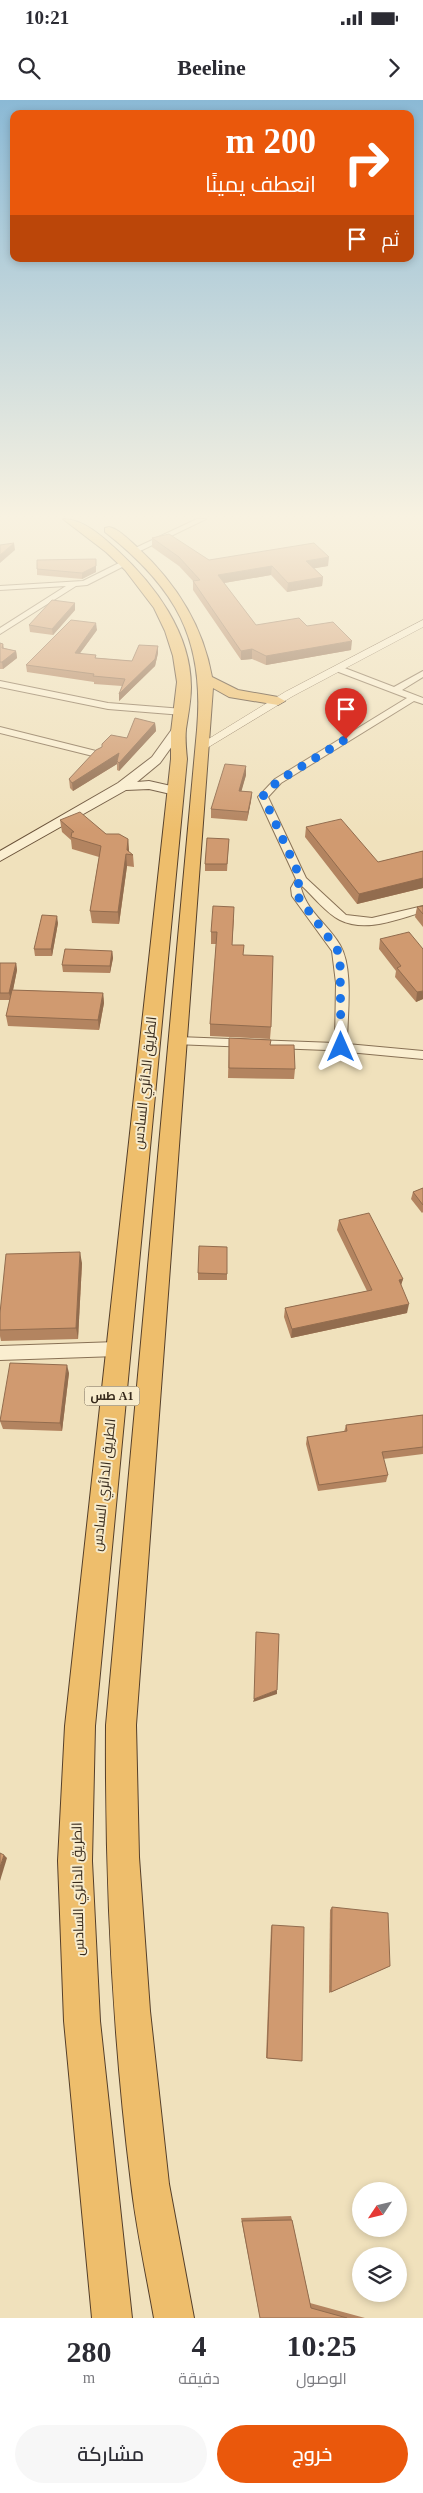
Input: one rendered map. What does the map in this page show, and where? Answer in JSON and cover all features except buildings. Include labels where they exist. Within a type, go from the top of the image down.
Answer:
[{"type":"highway","name":"الطريق الدائري السادس","points":[[112,2318],[82,2021],[75,1861],[80,1726],[117,1348],[179,759],[182,667],[168,623]]},
{"type":"highway","name":"الطريق الدائري السادس","points":[[174,2318],[150,2184],[132,2011],[122,1857],[121,1725],[203,746],[206,680],[194,634],[188,623]]},
{"type":"highway","points":[[206,680],[234,694],[278,700]]},
{"type":"highway","points":[[112,1401],[148,1403]]},
{"type":"main road","points":[[0,857],[123,786],[156,760],[181,720]]},
{"type":"main road","points":[[123,786],[149,785],[175,791]]},
{"type":"street","points":[[0,632],[15,623]]},
{"type":"street","points":[[203,746],[278,700],[423,623]]},
{"type":"street","points":[[339,669],[418,699]]},
{"type":"street","points":[[395,690],[423,674]]},
{"type":"street","points":[[0,684],[181,720]]},
{"type":"street","points":[[418,699],[278,781],[263,796],[264,802],[301,879],[342,917],[350,921],[369,922],[423,909]]},
{"type":"street","points":[[0,730],[97,754]]},
{"type":"street","points":[[301,879],[296,888],[299,900],[331,940],[340,958],[341,1047]]},
{"type":"street","points":[[178,1040],[341,1047],[423,1054]]},
{"type":"street","points":[[0,1353],[117,1348]]},
{"type":"route","points":[[341,1047],[340,958],[331,940],[296,894],[296,888],[301,879],[264,802],[263,796],[278,781],[346,739]]}]
